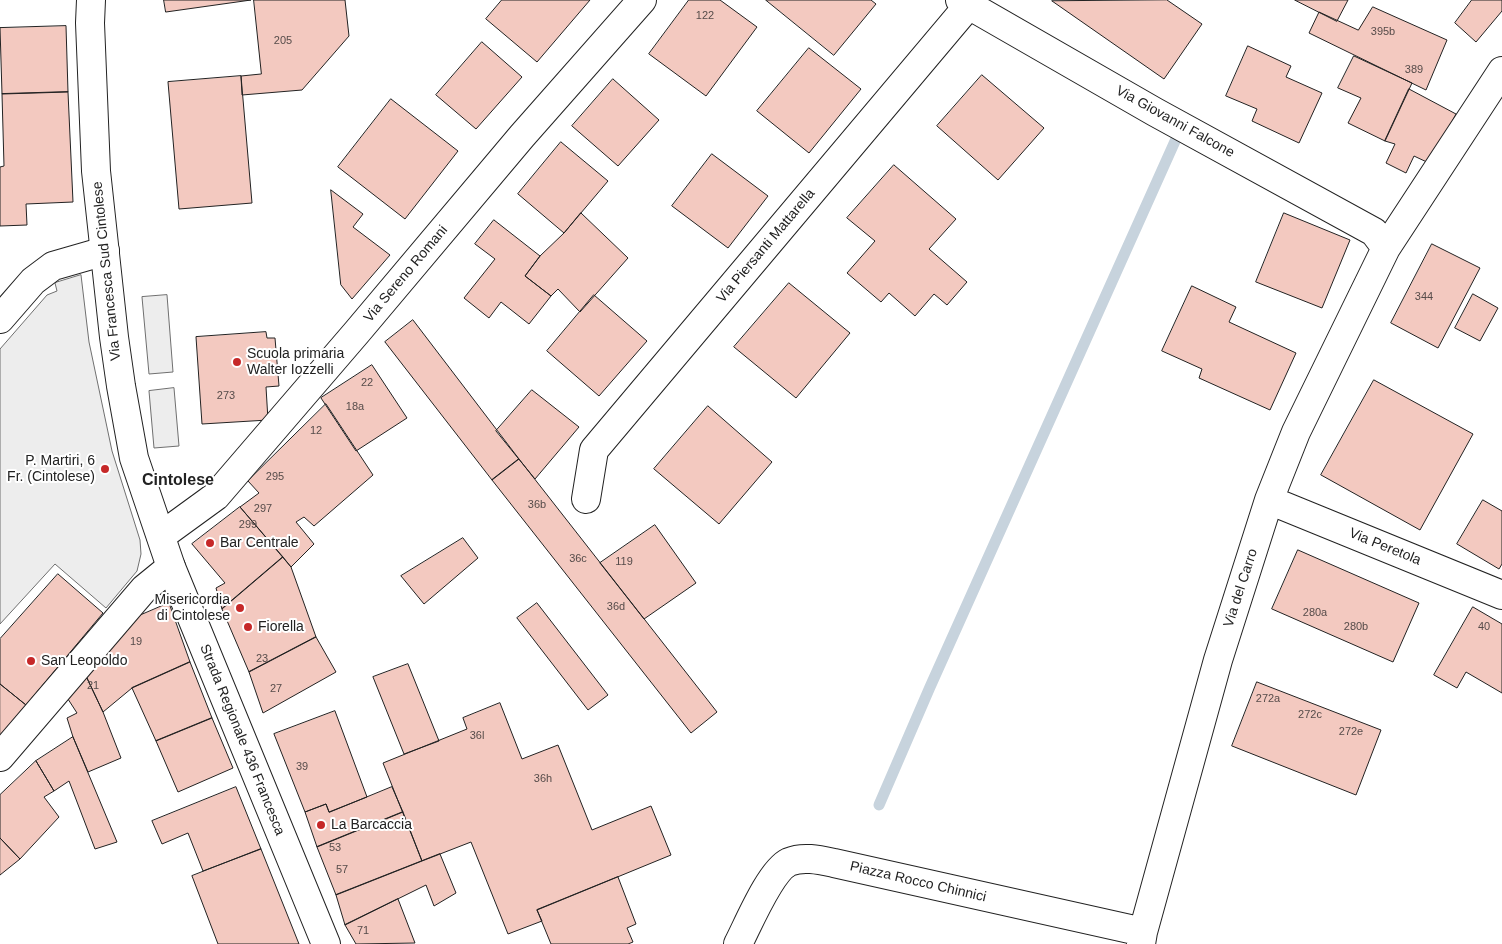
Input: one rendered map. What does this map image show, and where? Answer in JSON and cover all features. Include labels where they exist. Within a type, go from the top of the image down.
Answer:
[{"type":"street","name":"Via Francesca Sud Cintolese","points":[[91,0],[90,23],[96,171],[121,386],[134,458],[160,536]]},
{"type":"street","name":"Via Sereno Romani","points":[[160,536],[216,496],[522,136],[642,0]]},
{"type":"street","name":"Via Giovanni Falcone","points":[[967,2],[1155,112],[1374,232],[1386,248]]},
{"type":"street","name":"Via Piersanti Mattarella","points":[[586,499],[594,450],[967,2]]},
{"type":"street","name":"Via del Carro","points":[[1142,938],[1218,660],[1269,500],[1296,432],[1386,248],[1502,71]]},
{"type":"street","points":[[0,319],[33,281],[53,266],[105,251]]},
{"type":"street","name":"Via Peretola","points":[[1269,500],[1502,595]]},
{"type":"street","name":"Strada Regionale 436 Francesca","points":[[160,536],[326,944]]},
{"type":"street","points":[[0,757],[144,589],[172,566]]},
{"type":"street","name":"Piazza Rocco Chinnici","points":[[738,944],[777,872],[788,862],[799,859],[834,863],[1142,938]]},
{"type":"shaded area","points":[[81,275],[89,342],[112,451],[140,540],[141,554],[137,571],[106,608],[55,564],[0,624],[0,349],[47,295],[57,291],[55,283]]},
{"type":"shaded area","points":[[167,295],[173,372],[149,374],[142,297]]},
{"type":"shaded area","points":[[174,388],[179,446],[154,448],[149,391]]},
{"type":"building","points":[[164,0],[251,0],[166,12]]},
{"type":"building","points":[[254,0],[345,0],[349,36],[302,90],[242,95],[241,76],[261,74]]},
{"type":"building","points":[[502,0],[590,0],[537,62],[486,19]]},
{"type":"building","points":[[689,0],[720,0],[757,27],[706,96],[649,54]]},
{"type":"building","points":[[766,0],[871,0],[876,4],[834,55]]},
{"type":"building","points":[[1167,0],[1202,24],[1164,79],[1052,1]]},
{"type":"building","points":[[1295,0],[1348,0],[1337,21]]},
{"type":"building","points":[[1472,0],[1502,0],[1502,11],[1476,42],[1455,23]]},
{"type":"building","points":[[1373,7],[1447,40],[1426,90],[1309,33],[1319,12],[1358,30]]},
{"type":"building","points":[[66,26],[68,92],[2,94],[0,28]]},
{"type":"building","points":[[482,42],[522,77],[476,129],[436,95]]},
{"type":"building","points":[[1248,46],[1291,66],[1286,77],[1322,93],[1299,143],[1252,121],[1257,109],[1226,96]]},
{"type":"building","points":[[809,48],[861,89],[809,153],[757,111]]},
{"type":"building","points":[[1354,56],[1412,83],[1385,141],[1348,123],[1361,98],[1338,88]]},
{"type":"building","points":[[982,75],[1044,128],[998,180],[937,126]]},
{"type":"building","points":[[241,76],[252,203],[179,209],[168,82]]},
{"type":"building","points":[[613,79],[659,120],[618,166],[572,126]]},
{"type":"building","points":[[1409,89],[1456,114],[1431,164],[1414,156],[1406,173],[1386,163],[1395,144],[1385,141]]},
{"type":"building","points":[[68,92],[73,202],[26,204],[27,225],[0,226],[0,167],[4,166],[2,94]]},
{"type":"building","points":[[391,99],[458,151],[405,219],[338,167]]},
{"type":"building","points":[[561,142],[608,181],[564,233],[518,194]]},
{"type":"building","points":[[712,154],[768,196],[728,248],[672,206]]},
{"type":"building","points":[[894,165],[956,219],[929,249],[967,282],[947,305],[934,294],[915,316],[889,293],[881,302],[847,273],[875,241],[847,218]]},
{"type":"building","points":[[331,190],[363,214],[353,227],[390,255],[352,299],[341,285]]},
{"type":"building","points":[[581,213],[628,258],[580,312],[558,289],[551,296],[525,276],[540,256]]},
{"type":"building","points":[[1284,213],[1350,240],[1322,308],[1256,282]]},
{"type":"building","points":[[494,220],[540,256],[525,276],[551,296],[529,324],[501,302],[489,318],[464,298],[495,259],[475,244]]},
{"type":"building","points":[[1432,244],[1480,268],[1438,348],[1391,323]]},
{"type":"building","points":[[789,283],[850,333],[796,398],[734,347]]},
{"type":"building","points":[[1192,286],[1236,307],[1229,322],[1296,353],[1270,410],[1199,378],[1202,369],[1162,351]]},
{"type":"building","points":[[1473,294],[1498,308],[1480,341],[1455,328]]},
{"type":"building","points":[[594,295],[647,341],[599,396],[547,351]]},
{"type":"building","points":[[413,320],[519,459],[492,480],[385,342]]},
{"type":"building","name":"Scuola primaria Walter Iozzelli","points":[[266,332],[267,338],[275,338],[279,386],[266,387],[268,420],[202,424],[196,337]]},
{"type":"building","points":[[372,365],[407,418],[356,451],[321,398]]},
{"type":"building","points":[[1374,380],[1473,434],[1420,530],[1321,475]]},
{"type":"building","points":[[532,390],[579,427],[535,479],[496,431]]},
{"type":"building","points":[[326,404],[373,475],[314,526],[304,517],[296,522],[314,544],[291,567],[240,507],[259,493],[248,481]]},
{"type":"building","points":[[708,406],[772,462],[719,524],[654,469]]},
{"type":"building","points":[[519,459],[717,712],[691,733],[492,480]]},
{"type":"building","points":[[1483,500],[1502,511],[1502,564],[1499,569],[1457,544]]},
{"type":"building","points":[[240,507],[283,557],[222,609],[216,588],[225,583],[192,544]]},
{"type":"building","points":[[655,525],[696,583],[644,619],[600,563]]},
{"type":"building","points":[[463,538],[478,558],[424,604],[401,576]]},
{"type":"building","points":[[1298,550],[1419,603],[1393,662],[1272,609]]},
{"type":"building","points":[[283,557],[291,567],[316,637],[249,672],[222,609]]},
{"type":"building","name":"San Leopoldo","points":[[58,574],[103,613],[26,705],[0,684],[0,639]]},
{"type":"building","points":[[169,603],[190,662],[132,688],[103,712],[86,676],[136,617]]},
{"type":"building","points":[[537,603],[608,695],[588,710],[517,618]]},
{"type":"building","points":[[1473,607],[1502,624],[1502,693],[1466,672],[1457,688],[1434,675]]},
{"type":"building","points":[[316,637],[336,672],[263,713],[249,672]]},
{"type":"building","points":[[190,662],[212,718],[156,741],[132,688]]},
{"type":"building","points":[[408,664],[439,741],[404,754],[373,677]]},
{"type":"building","points":[[86,676],[103,712],[121,758],[88,772],[67,718],[77,713],[66,696]]},
{"type":"building","points":[[1257,682],[1381,730],[1356,795],[1232,746]]},
{"type":"building","points":[[0,684],[26,705],[0,736]]},
{"type":"building","points":[[500,703],[522,759],[558,745],[592,830],[651,806],[671,855],[537,910],[542,921],[508,934],[471,842],[422,861],[383,763],[467,729],[463,718]]},
{"type":"building","points":[[335,711],[367,797],[329,812],[326,804],[305,812],[274,734]]},
{"type":"building","points":[[212,718],[233,768],[178,792],[156,741]]},
{"type":"building","points":[[73,737],[117,842],[95,849],[69,781],[54,791],[36,761]]},
{"type":"building","points":[[36,761],[54,791],[44,797],[59,817],[20,859],[0,838],[0,795]]},
{"type":"building","points":[[236,787],[261,849],[203,871],[188,833],[162,844],[152,821]]},
{"type":"building","points":[[392,787],[403,812],[317,847],[305,812],[326,804],[329,812]]},
{"type":"building","points":[[403,812],[422,861],[336,895],[317,847]]},
{"type":"building","points":[[0,838],[20,859],[0,875]]},
{"type":"building","points":[[261,849],[299,944],[218,944],[192,876]]},
{"type":"building","points":[[440,854],[456,893],[434,906],[426,885],[345,925],[336,895]]},
{"type":"building","points":[[618,877],[636,924],[627,928],[633,942],[628,944],[551,944],[537,910]]},
{"type":"building","points":[[398,899],[415,943],[356,944],[345,925]]},
{"type":"waterway","points":[[879,805],[1176,139]]},
{"type":"place","name":"Scuola primaria Walter Iozzelli","points":[[237,362]]},
{"type":"place","name":"P. Martiri, 6 Fr. (Cintolese)","points":[[105,469]]},
{"type":"place","name":"Bar Centrale","points":[[210,543]]},
{"type":"place","name":"Misericordia di Cintolese","points":[[240,608]]},
{"type":"place","name":"Fiorella","points":[[248,627]]},
{"type":"place","name":"San Leopoldo","points":[[31,661]]},
{"type":"place","name":"La Barcaccia","points":[[321,825]]},
{"type":"district","name":"Cintolese","points":[[178,481]]}]
